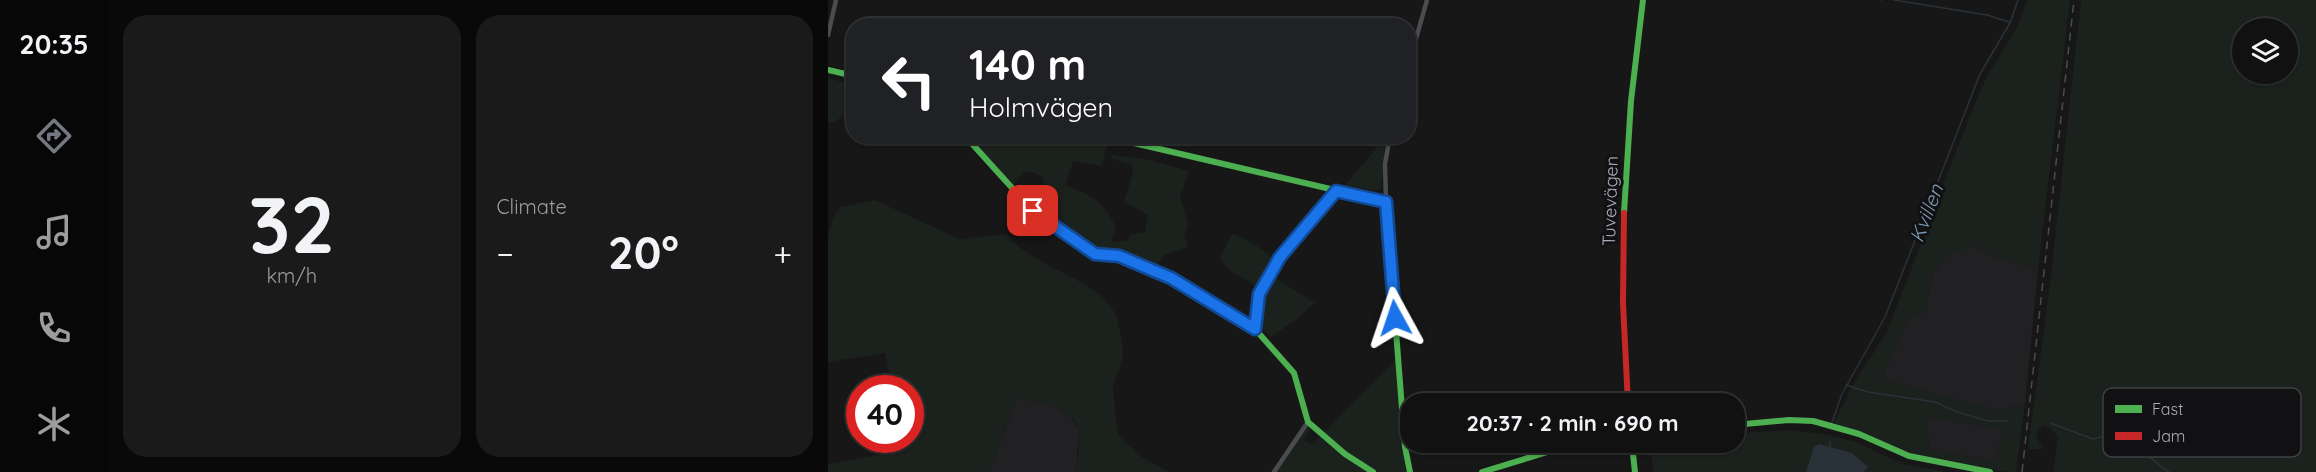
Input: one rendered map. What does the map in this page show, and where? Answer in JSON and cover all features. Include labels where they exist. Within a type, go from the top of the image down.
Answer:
[{"type":"street","points":[[828,35],[836,0]]},
{"type":"street","points":[[1416,39],[1427,0]]},
{"type":"street","name":"Tuvevägen","points":[[1627,393],[1623,306],[1623,223],[1631,92],[1643,0]]},
{"type":"street","points":[[828,70],[846,74]]},
{"type":"street","points":[[972,144],[1033,211],[1085,249],[1095,254],[1119,256],[1171,278],[1255,329],[1294,373],[1308,422],[1345,454],[1373,472]]},
{"type":"street","points":[[1138,144],[1386,202]]},
{"type":"street","points":[[1389,144],[1385,164],[1386,202],[1405,447],[1410,472]]},
{"type":"street","points":[[1255,329],[1259,294],[1280,257],[1336,191]]},
{"type":"street","points":[[1745,424],[1809,421],[1859,434],[1909,456],[1990,472]]},
{"type":"street","points":[[1274,472],[1308,422]]},
{"type":"street","points":[[1482,472],[1544,453]]},
{"type":"street","points":[[1635,453],[1635,472]]},
{"type":"shaded area","points":[[2027,0],[2070,0],[2038,270],[1995,257],[1970,244],[1963,251],[1949,253],[1933,272],[1925,312],[1909,316],[1882,379],[1997,411],[2025,404],[2016,472],[2007,472],[1910,453],[1834,423],[1855,381],[1887,332],[1970,115],[1988,74],[2016,30]],"holes":[[[1927,418],[2004,428],[1996,462],[1929,449]]]},
{"type":"shaded area","points":[[2081,0],[2316,0],[2316,472],[2053,472],[2058,436],[2045,425],[2037,430],[2036,436],[2043,449],[2028,449],[2050,284]]},
{"type":"shaded area","points":[[828,78],[846,83],[846,111],[839,119],[828,123]]},
{"type":"shaded area","points":[[974,144],[1108,144],[1101,166],[1073,161],[1065,186],[1082,192],[1102,206],[1116,228],[1112,240],[1117,242],[1129,240],[1130,235],[1145,232],[1148,215],[1124,202],[1133,172],[1131,164],[1112,159],[1111,155],[1146,159],[1189,171],[1180,196],[1188,224],[1184,236],[1188,247],[1165,255],[1154,268],[1089,248],[1036,211],[1035,207],[1046,193],[1042,177],[1034,172],[1023,172],[1013,186]]},
{"type":"shaded area","points":[[1380,144],[1385,144],[1381,189],[1376,191],[1345,185]]},
{"type":"shaded area","points":[[875,200],[959,239],[1007,234],[1034,257],[1086,285],[1101,296],[1112,308],[1118,323],[1123,355],[1113,390],[1118,435],[1143,458],[1170,472],[1076,472],[1079,448],[1077,424],[1064,411],[1055,407],[1017,398],[989,472],[828,472],[828,464],[887,453],[924,453],[924,375],[889,375],[885,353],[828,362],[828,236],[834,216],[840,207]]},
{"type":"shaded area","points":[[1232,234],[1250,242],[1276,260],[1280,264],[1274,277],[1315,303],[1271,337],[1260,327],[1258,310],[1262,295],[1252,284],[1229,269],[1220,257]]},
{"type":"shaded area","points":[[1970,244],[1995,257],[2038,270],[2025,404],[1997,411],[1882,379],[1909,316],[1925,312],[1933,272],[1949,253],[1962,251]]},
{"type":"shaded area","points":[[1396,359],[1400,404],[1400,453],[1404,453],[1406,472],[1271,472],[1303,423],[1311,429],[1304,440],[1312,445]]},
{"type":"shaded area","points":[[1017,398],[1050,403],[1070,415],[1079,431],[1076,472],[989,472]]},
{"type":"shaded area","points":[[1927,418],[2004,428],[1996,462],[1929,449]]},
{"type":"shaded area","points":[[1784,430],[1824,434],[1856,442],[1903,464],[1948,472],[1653,472],[1651,453],[1745,453],[1745,433]]},
{"type":"shaded area","points":[[1819,444],[1852,453],[1868,467],[1863,472],[1806,472],[1814,447]]},
{"type":"waterway","points":[[1894,0],[1987,15],[2009,22]]},
{"type":"waterway","name":"Kvillen","points":[[1831,425],[1842,394],[1885,317],[1980,74],[2010,23],[2018,0]]},
{"type":"waterway","points":[[1846,385],[1868,392],[1935,402],[1957,412],[1988,421],[2007,421]]},
{"type":"waterway","points":[[2050,423],[2093,439],[2103,437]]},
{"type":"waterway","points":[[1830,442],[1830,450]]},
{"type":"waterway","points":[[2150,457],[2169,472]]},
{"type":"railway","points":[[2022,472],[2074,0]]},
{"type":"traffic: fast","points":[[1624,213],[1631,101],[1643,0]]},
{"type":"traffic: fast","points":[[828,70],[846,74]]},
{"type":"traffic: fast","points":[[972,144],[1033,211],[1085,249],[1095,254],[1119,256],[1171,278],[1255,329],[1294,373],[1308,422],[1345,454],[1373,472]]},
{"type":"traffic: fast","points":[[1138,144],[1386,202],[1405,447],[1410,472]]},
{"type":"traffic: fast","points":[[1745,424],[1789,420],[1813,421],[1859,434],[1909,456],[1990,472]]},
{"type":"traffic: fast","points":[[1482,472],[1544,453]]},
{"type":"traffic: fast","points":[[1633,453],[1635,472]]},
{"type":"traffic: jam","points":[[1624,213],[1623,303],[1627,393]]},
{"type":"route","points":[[1033,211],[1085,249],[1095,254],[1119,256],[1171,278],[1255,329],[1259,294],[1280,257],[1336,191],[1386,202],[1395,318]]}]
